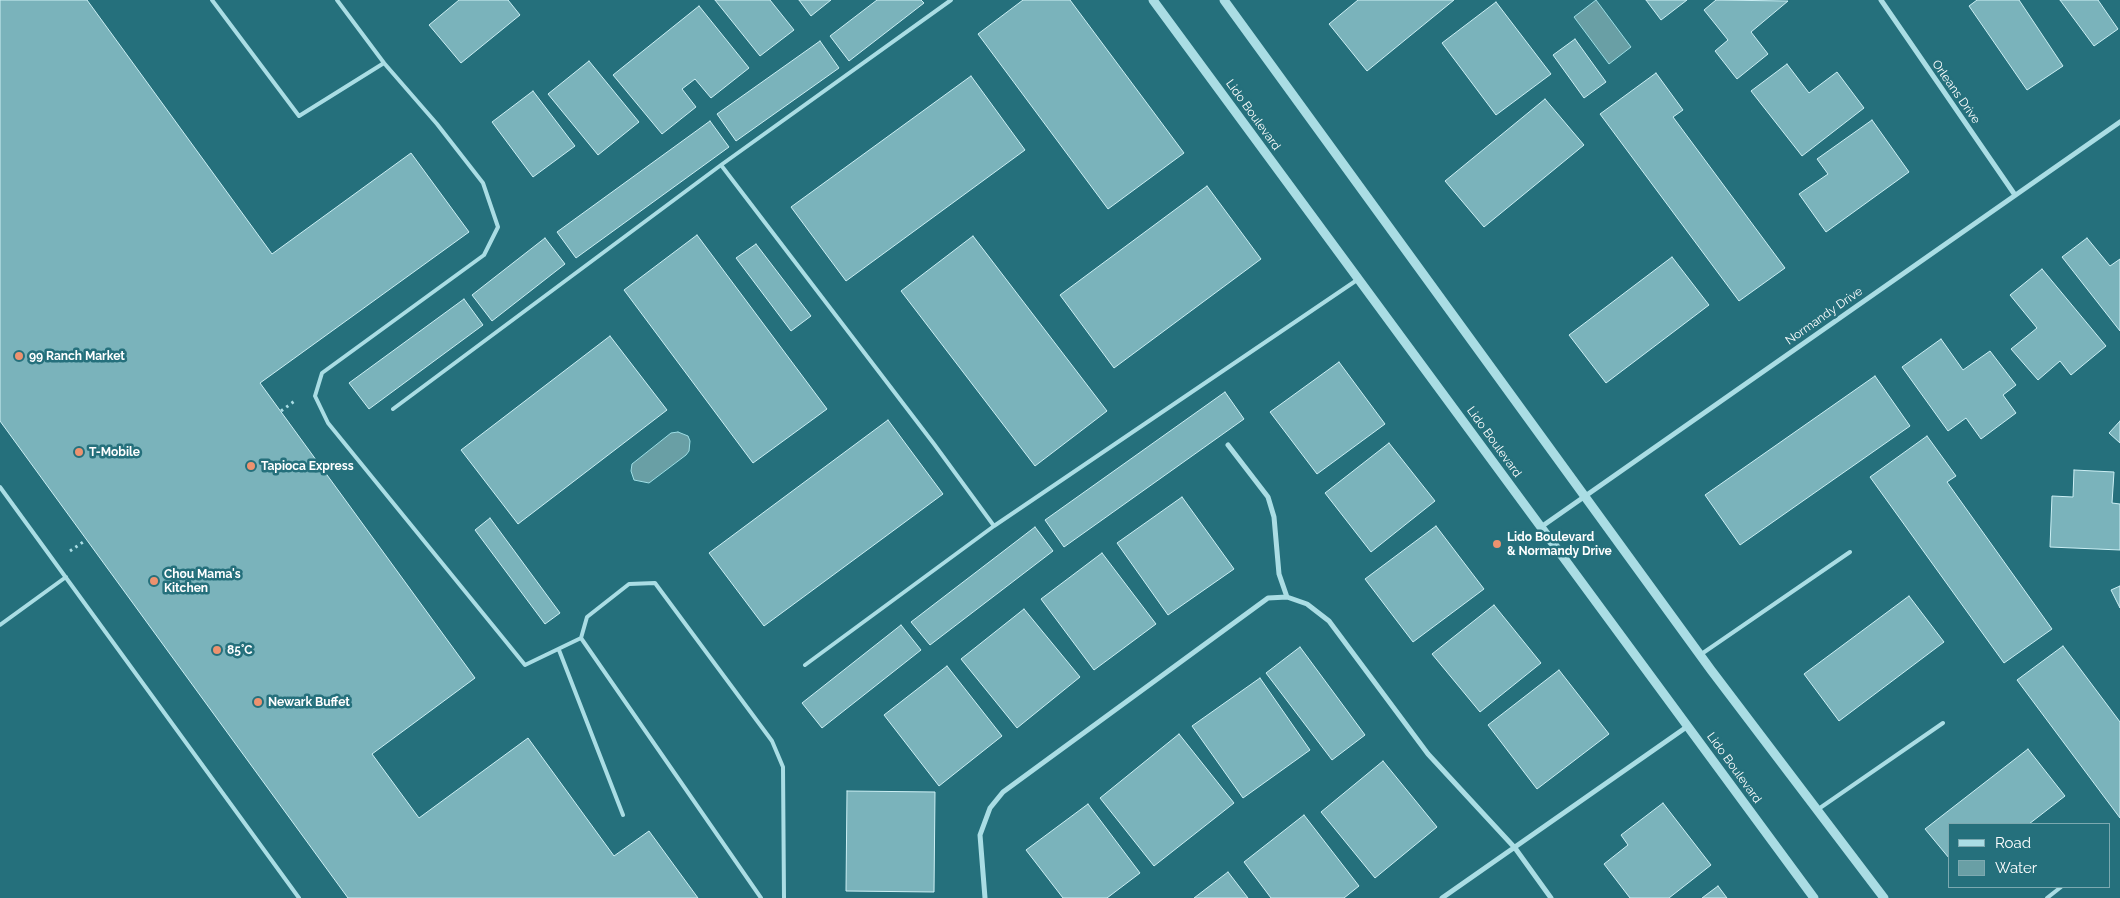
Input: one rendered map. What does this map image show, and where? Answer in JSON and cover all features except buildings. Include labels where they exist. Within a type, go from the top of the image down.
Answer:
[{"type":"street","name":"Lido Boulevard","points":[[1153,0],[1814,898]]},
{"type":"street","points":[[1224,0],[1700,655],[1884,898]]},
{"type":"street","name":"Orleans Drive","points":[[1880,0],[2015,195]]},
{"type":"street","name":"Normandy Drive","points":[[1541,527],[2120,122]]},
{"type":"street","points":[[1228,445],[1268,497],[1274,516],[1279,574],[1286,597]]},
{"type":"street","points":[[985,898],[980,835],[990,808],[1003,792],[1268,598],[1286,597],[1307,604],[1329,621],[1428,754],[1515,848],[1550,898]]},
{"type":"street","points":[[1442,898],[1688,726]]},
{"type":"lane","points":[[212,0],[300,116],[384,63]]},
{"type":"lane","points":[[337,0],[384,63],[437,124],[482,183],[498,227],[484,255],[322,373],[315,396],[328,423],[525,665],[581,638],[587,616],[630,584],[655,583],[772,742],[783,766],[784,898]]},
{"type":"lane","points":[[393,409],[721,166],[951,0]]},
{"type":"lane","points":[[721,166],[934,444],[994,526]]},
{"type":"lane","points":[[805,665],[994,526],[1358,279]]},
{"type":"lane","points":[[0,487],[298,896],[291,898]]},
{"type":"lane","points":[[1700,655],[1850,552]]},
{"type":"lane","points":[[0,625],[66,577]]},
{"type":"lane","points":[[581,638],[762,898]]},
{"type":"lane","points":[[559,650],[623,815]]},
{"type":"lane","points":[[1817,810],[1943,723]]},
{"type":"lane","points":[[2047,898],[2060,888]]},
{"type":"water","points":[[1596,0],[1631,47],[1609,64],[1574,17]]},
{"type":"water","points":[[678,432],[688,436],[690,441],[689,451],[686,455],[649,483],[634,480],[631,471],[632,464],[671,433]]},
{"type":"place","name":"99 Ranch Market","points":[[19,356]]},
{"type":"place","name":"T-Mobile","points":[[79,452]]},
{"type":"place","name":"Tapioca Express","points":[[251,466]]},
{"type":"place","name":"Lido Boulevard & Normandy Drive","points":[[1497,544]]},
{"type":"place","name":"Chou Mama's Kitchen","points":[[154,581]]},
{"type":"place","name":"85°C","points":[[217,650]]},
{"type":"place","name":"Newark Buffet","points":[[258,702]]}]
